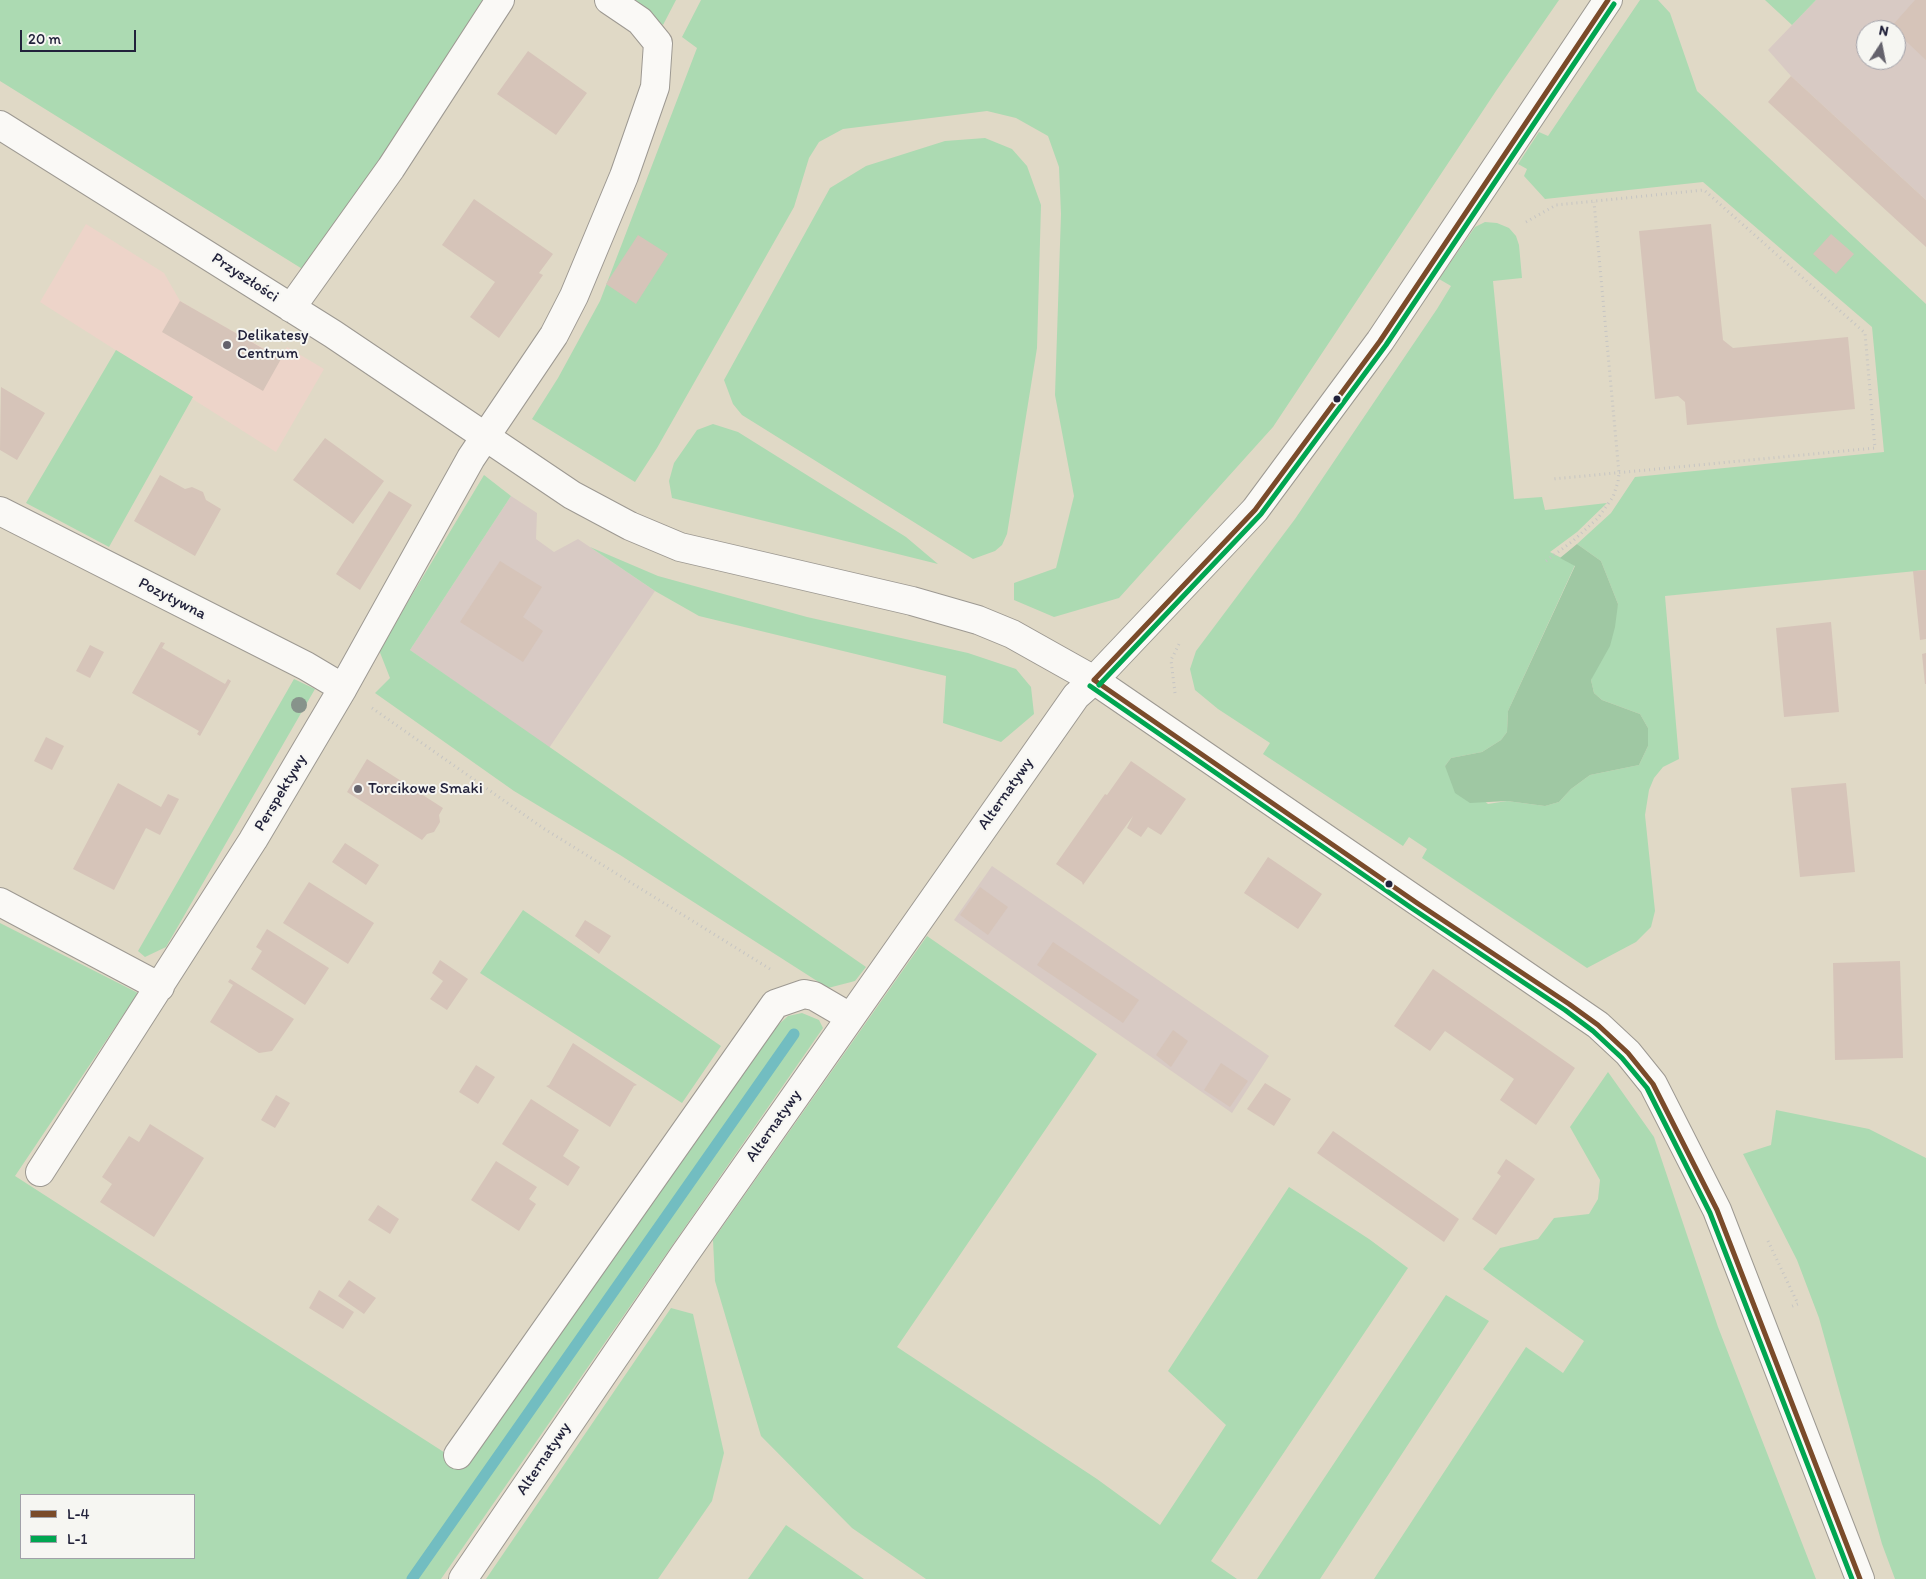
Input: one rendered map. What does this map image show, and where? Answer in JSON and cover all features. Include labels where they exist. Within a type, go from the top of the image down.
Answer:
[{"type":"street","points":[[291,308],[391,168],[500,0]]},
{"type":"street","name":"Perspektywy","points":[[40,1172],[253,840],[343,688],[471,458],[554,336],[574,296],[624,176],[655,87],[658,43],[640,21],[609,0]]},
{"type":"street","name":"Alternatywy","points":[[462,1579],[689,1247],[1076,696],[1094,680],[1260,503],[1380,341],[1608,0]]},
{"type":"street","name":"Przyszłości","points":[[0,125],[291,308],[572,495],[649,535],[696,552],[912,601],[978,620],[1012,634],[1094,680],[1417,903],[1598,1025],[1628,1053],[1653,1084],[1717,1210],[1860,1579]]},
{"type":"street","name":"Pozytywna","points":[[0,511],[306,666],[343,688]]},
{"type":"street","points":[[0,902],[160,987]]},
{"type":"street","points":[[458,1455],[775,1004],[804,994],[814,996],[850,1017]]},
{"type":"path","points":[[1526,222],[1556,206],[1704,190],[1866,333],[1876,448],[1553,479]]},
{"type":"path","points":[[1546,561],[1574,540],[1598,518],[1613,497],[1619,473],[1594,202]]},
{"type":"path","points":[[343,688],[544,828],[764,964],[780,976],[791,997]]},
{"type":"shaded area","points":[[1816,0],[1926,0],[1926,200],[1791,76],[1768,50]]},
{"type":"shaded area","points":[[86,224],[164,273],[180,301],[281,358],[287,347],[324,369],[276,452],[40,302]]},
{"type":"shaded area","points":[[511,496],[537,513],[536,539],[554,552],[578,539],[655,591],[549,748],[410,650]]},
{"type":"shaded area","points":[[992,866],[1269,1056],[1232,1113],[954,920]]},
{"type":"green space","points":[[0,0],[492,0],[304,270],[0,81]]},
{"type":"green space","points":[[627,0],[676,0],[663,25]]},
{"type":"green space","points":[[701,0],[1559,0],[1496,91],[1273,427],[1119,598],[1054,617],[1014,600],[1014,583],[1056,568],[1074,496],[1055,395],[1061,214],[1059,167],[1048,136],[1016,118],[987,111],[843,129],[819,142],[809,158],[794,207],[657,448],[635,482],[532,419],[558,378],[600,301],[697,48],[682,37]]},
{"type":"green space","points":[[1640,0],[1658,0],[1670,13],[1697,91],[1926,304],[1926,570],[1665,596],[1679,759],[1663,767],[1654,778],[1649,790],[1645,815],[1655,911],[1651,927],[1636,942],[1587,968],[1422,858],[1427,849],[1409,837],[1403,846],[1263,754],[1270,743],[1218,709],[1195,690],[1190,669],[1196,651],[1295,519],[1437,309],[1451,286],[1439,279],[1475,227],[1485,222],[1497,223],[1509,228],[1516,236],[1519,245],[1522,278],[1493,281],[1514,499],[1542,497],[1545,510],[1607,503],[1577,532],[1550,552],[1575,565],[1508,711],[1507,732],[1501,740],[1482,752],[1451,758],[1445,766],[1488,804],[1507,801],[1545,806],[1559,802],[1571,789],[1590,775],[1639,765],[1648,746],[1648,728],[1640,714],[1602,700],[1594,693],[1591,680],[1618,604],[1601,561],[1577,544],[1611,513],[1635,477],[1884,452],[1872,327],[1703,182],[1545,199],[1524,176],[1527,169],[1518,164],[1539,132],[1548,136]]},
{"type":"green space","points":[[1765,0],[1816,0],[1792,25]]},
{"type":"green space","points":[[985,138],[1012,149],[1027,166],[1041,205],[1037,348],[1007,534],[1002,545],[995,551],[973,559],[742,415],[733,404],[724,380],[830,188],[866,166],[945,141]]},
{"type":"green space","points":[[116,350],[193,397],[109,547],[26,503]]},
{"type":"green space","points":[[713,424],[738,432],[906,537],[938,564],[672,498],[669,481],[674,463],[697,430]]},
{"type":"green space","points":[[484,475],[511,496],[410,650],[866,967],[855,981],[828,988],[620,855],[514,791],[375,693],[390,678],[379,650]]},
{"type":"green space","points":[[1577,544],[1601,561],[1618,604],[1610,646],[1591,680],[1594,693],[1602,700],[1640,714],[1648,728],[1648,746],[1639,765],[1590,775],[1571,789],[1559,802],[1545,806],[1507,801],[1470,803],[1455,793],[1445,766],[1451,758],[1482,752],[1501,740],[1507,732],[1508,711],[1575,566],[1560,558]]},
{"type":"green space","points":[[590,547],[658,576],[807,617],[968,653],[1016,669],[1031,687],[1034,714],[1001,742],[943,723],[946,676],[699,616],[655,591]]},
{"type":"green space","points":[[294,679],[315,689],[166,947],[145,957],[138,951]]},
{"type":"green space","points":[[523,910],[721,1046],[682,1103],[480,973]]},
{"type":"green space","points":[[0,923],[138,993],[15,1176],[467,1467],[777,1026],[788,1016],[802,1013],[819,1020],[823,1028],[441,1579],[0,1579]]},
{"type":"green space","points":[[927,936],[1097,1054],[897,1347],[1097,1479],[1160,1525],[1226,1425],[1168,1371],[1289,1187],[1369,1239],[1408,1268],[1211,1561],[1237,1579],[926,1579],[852,1528],[761,1436],[715,1281],[713,1240]]},
{"type":"green space","points":[[1608,1072],[1654,1137],[1718,1327],[1816,1579],[1374,1579],[1526,1347],[1563,1373],[1584,1341],[1483,1269],[1500,1248],[1538,1239],[1554,1218],[1589,1214],[1598,1199],[1600,1180],[1570,1127]]},
{"type":"green space","points":[[1776,1110],[1869,1129],[1926,1158],[1926,1579],[1895,1579],[1882,1544],[1819,1318],[1797,1260],[1743,1154],[1771,1145]]},
{"type":"green space","points":[[1446,1295],[1489,1321],[1320,1579],[1257,1579]]},
{"type":"green space","points":[[671,1308],[693,1314],[724,1453],[712,1501],[658,1579],[486,1579]]},
{"type":"green space","points":[[786,1525],[864,1579],[748,1579]]},
{"type":"building","points":[[1915,0],[1926,0],[1926,60],[1906,41],[1906,20],[1897,20]]},
{"type":"building","points":[[528,51],[587,93],[556,135],[497,94]]},
{"type":"building","points":[[1791,76],[1926,200],[1926,247],[1768,102]]},
{"type":"building","points":[[474,199],[553,254],[539,273],[543,275],[499,338],[470,317],[495,282],[442,245]]},
{"type":"building","points":[[1711,224],[1723,340],[1733,348],[1848,337],[1855,409],[1687,425],[1685,402],[1678,396],[1655,399],[1639,231]]},
{"type":"building","points":[[1831,234],[1854,254],[1836,274],[1813,254]]},
{"type":"building","points":[[638,235],[668,254],[636,304],[606,284]]},
{"type":"building","points":[[180,301],[281,359],[263,391],[162,332]]},
{"type":"building","points":[[1,387],[45,413],[17,460],[0,450]]},
{"type":"building","points":[[325,438],[384,481],[353,524],[293,480]]},
{"type":"building","points":[[160,475],[185,489],[192,487],[203,492],[206,500],[221,509],[195,556],[134,521]]},
{"type":"building","points":[[389,491],[412,505],[360,590],[336,574]]},
{"type":"building","points":[[500,561],[542,587],[523,617],[543,631],[523,662],[460,622]]},
{"type":"building","points":[[1926,570],[1926,639],[1920,640],[1913,571]]},
{"type":"building","points":[[1831,622],[1839,712],[1784,717],[1776,628]]},
{"type":"building","points":[[161,642],[165,643],[162,648],[225,684],[228,679],[231,681],[200,736],[197,734],[199,731],[132,693]]},
{"type":"building","points":[[90,645],[104,652],[90,678],[76,671]]},
{"type":"building","points":[[1926,653],[1926,684],[1925,684],[1922,654]]},
{"type":"building","points":[[46,737],[64,746],[52,770],[34,761]]},
{"type":"building","points":[[367,759],[443,808],[439,815],[440,822],[434,832],[427,834],[422,840],[347,792]]},
{"type":"building","points":[[1131,761],[1186,799],[1161,835],[1148,827],[1141,837],[1127,828],[1133,816],[1083,885],[1082,882],[1056,864],[1105,794],[1107,795]]},
{"type":"building","points":[[118,783],[161,807],[168,794],[179,799],[160,835],[146,828],[114,890],[73,869]]},
{"type":"building","points":[[1846,783],[1855,872],[1800,877],[1791,788]]},
{"type":"building","points":[[345,843],[379,865],[366,885],[332,862]]},
{"type":"building","points":[[1268,857],[1322,894],[1298,929],[1244,893]]},
{"type":"building","points":[[309,882],[374,923],[348,964],[283,923]]},
{"type":"building","points":[[980,887],[1008,907],[988,935],[960,915]]},
{"type":"building","points":[[585,920],[611,936],[599,954],[575,936]]},
{"type":"building","points":[[267,929],[329,968],[305,1005],[251,969],[262,951],[256,947]]},
{"type":"building","points":[[1053,942],[1139,1000],[1123,1023],[1037,965]]},
{"type":"building","points":[[440,960],[468,979],[447,1010],[430,999],[443,981],[432,973]]},
{"type":"building","points":[[1900,961],[1903,1058],[1835,1060],[1833,963]]},
{"type":"building","points":[[1433,969],[1575,1068],[1536,1125],[1500,1100],[1514,1079],[1445,1031],[1430,1051],[1394,1026]]},
{"type":"building","points":[[230,979],[294,1019],[272,1051],[259,1053],[210,1022],[233,985],[228,982]]},
{"type":"building","points":[[1173,1030],[1188,1041],[1171,1067],[1156,1055]]},
{"type":"building","points":[[573,1043],[637,1085],[634,1086],[610,1127],[546,1086],[549,1085]]},
{"type":"building","points":[[1221,1063],[1248,1081],[1230,1107],[1204,1090]]},
{"type":"building","points":[[476,1065],[495,1077],[478,1104],[459,1092]]},
{"type":"building","points":[[1265,1083],[1291,1099],[1274,1126],[1247,1109]]},
{"type":"building","points":[[276,1095],[290,1103],[275,1128],[261,1120]]},
{"type":"building","points":[[531,1099],[579,1130],[563,1156],[580,1167],[568,1186],[502,1144]]},
{"type":"building","points":[[150,1124],[204,1158],[154,1237],[100,1202],[112,1184],[102,1177],[129,1136],[139,1142]]},
{"type":"building","points":[[1333,1131],[1459,1219],[1444,1242],[1317,1153]]},
{"type":"building","points":[[1506,1159],[1535,1179],[1496,1235],[1472,1219],[1501,1176],[1497,1173]]},
{"type":"building","points":[[496,1161],[537,1187],[529,1199],[536,1204],[519,1231],[471,1200]]},
{"type":"building","points":[[378,1205],[399,1219],[390,1234],[368,1220]]},
{"type":"building","points":[[349,1280],[376,1298],[364,1314],[338,1296]]},
{"type":"building","points":[[319,1290],[354,1312],[343,1329],[309,1308]]},
{"type":"waterway","points":[[412,1579],[794,1034]]},
{"type":"transit line","name":"L-4","points":[[1094,680],[1255,510],[1380,341],[1608,0]]},
{"type":"transit line","name":"L-1","points":[[1099,685],[1261,514],[1386,345],[1614,4]]},
{"type":"transit line","name":"L-4","points":[[1094,680],[1417,903],[1569,1004],[1598,1025],[1628,1053],[1653,1084],[1717,1210],[1860,1579]]},
{"type":"transit line","name":"L-1","points":[[1090,686],[1413,909],[1565,1010],[1593,1031],[1622,1058],[1647,1088],[1710,1213],[1852,1579]]},
{"type":"place","name":"Delikatesy Centrum","points":[[227,345]]},
{"type":"place","name":"Torcikowe Smaki","points":[[358,789]]}]
